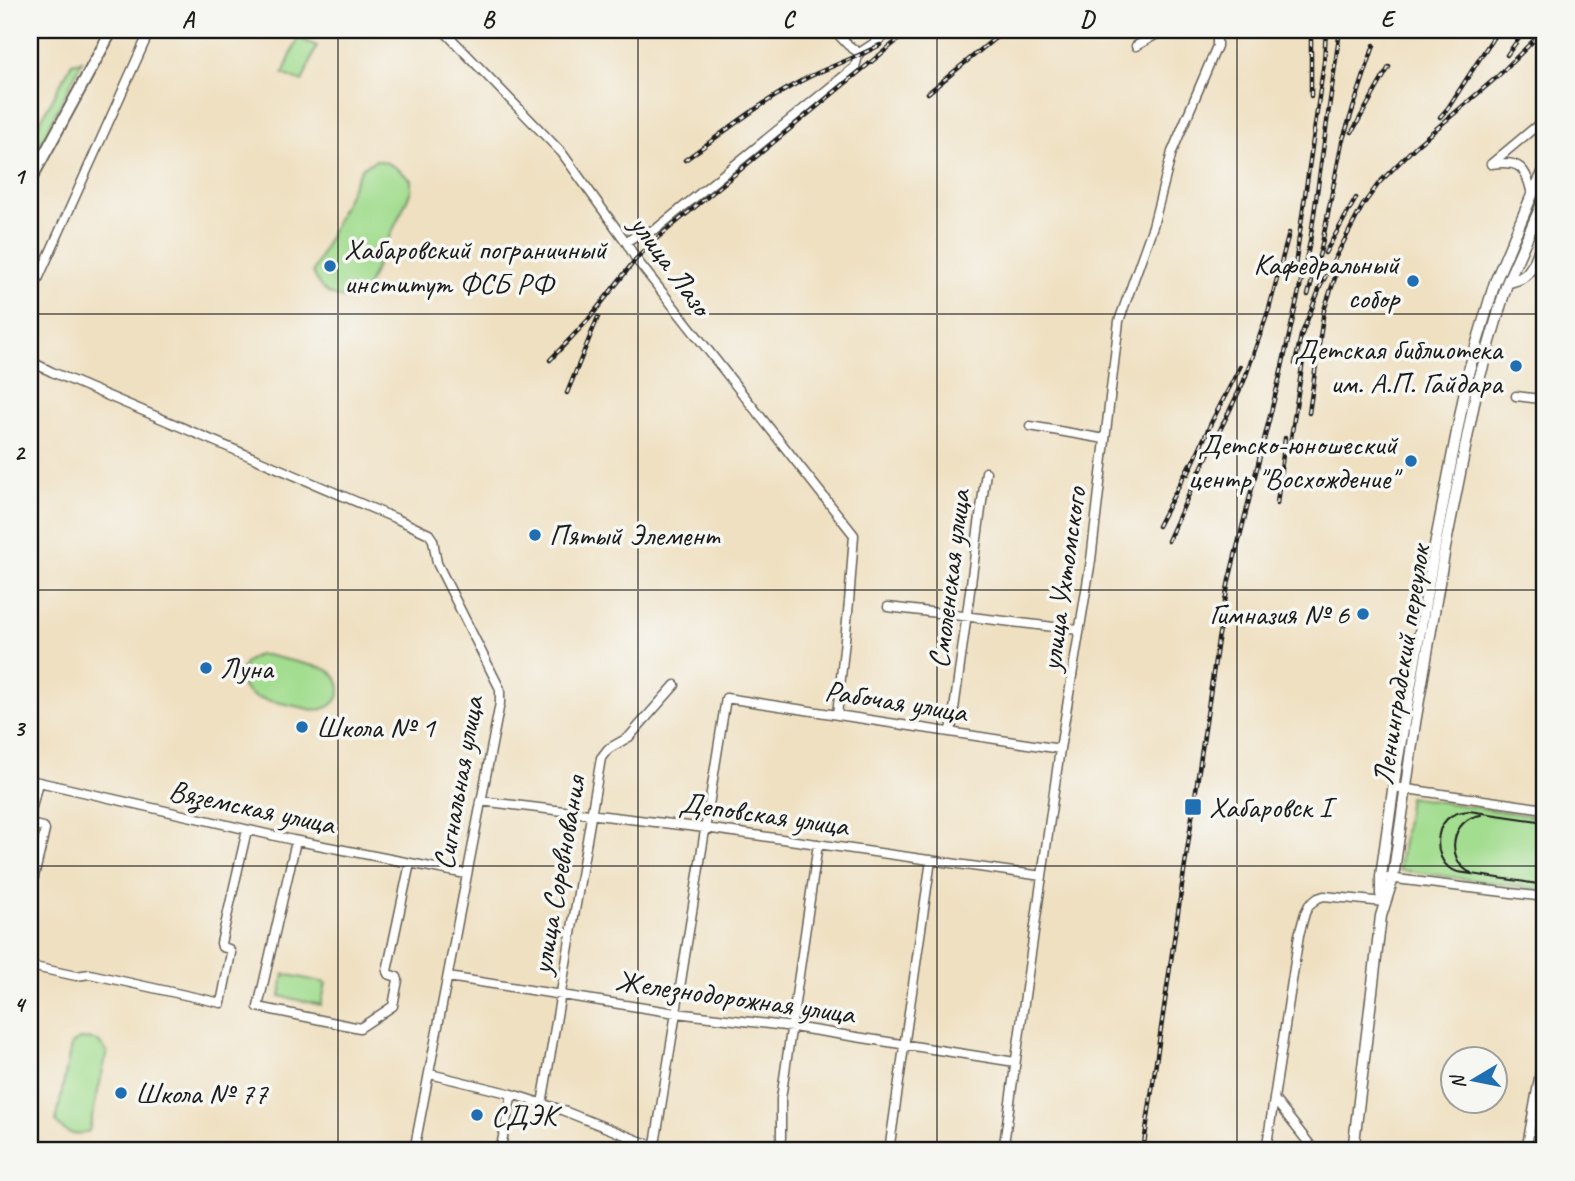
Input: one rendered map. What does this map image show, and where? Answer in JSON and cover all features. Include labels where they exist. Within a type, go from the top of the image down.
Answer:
[{"type":"highway","points":[[30,181],[112,30]]},
{"type":"main road","name":"Ленинградский переулок","points":[[1384,902],[1381,876],[1393,787],[1438,526],[1469,370],[1495,282],[1545,169]]},
{"type":"main road","name":"Ленинградский переулок","points":[[1353,1151],[1380,926],[1384,902],[1393,878],[1415,723],[1445,548],[1478,383],[1507,283],[1542,214],[1545,197]]},
{"type":"main road","points":[[1507,283],[1528,272],[1545,233]]},
{"type":"street","points":[[30,297],[150,30]]},
{"type":"street","name":"улица Лазо","points":[[443,30],[562,153],[636,259],[854,535],[838,715]]},
{"type":"street","points":[[834,30],[859,53]]},
{"type":"street","points":[[626,242],[656,229],[855,67],[859,53],[894,30]]},
{"type":"street","points":[[1136,46],[1164,30]]},
{"type":"street","name":"улица Ухтомского","points":[[1003,1151],[1060,749],[1091,560],[1119,321],[1153,226],[1172,152],[1217,46],[1217,38],[1211,30]]},
{"type":"street","points":[[1532,195],[1526,174],[1516,164],[1491,164],[1545,119]]},
{"type":"street","name":"Сигнальная улица","points":[[30,361],[303,477],[429,534],[433,540],[437,563],[500,689],[500,703],[414,1151]]},
{"type":"street","points":[[1516,396],[1545,398]]},
{"type":"street","points":[[1030,426],[1105,439]]},
{"type":"street","name":"Смоленская улица","points":[[951,732],[986,472]]},
{"type":"street","points":[[888,607],[1079,630]]},
{"type":"street","name":"улица Соревнования","points":[[542,1104],[601,758],[608,749],[629,737],[676,685]]},
{"type":"street","name":"Рабочая улица","points":[[705,828],[726,698],[1060,749]]},
{"type":"street","points":[[30,816],[34,781]]},
{"type":"street","name":"Вяземская улица","points":[[34,781],[296,841],[466,874]]},
{"type":"street","points":[[1393,787],[1545,809]]},
{"type":"street","name":"Деповская улица","points":[[480,801],[705,828],[1042,876]]},
{"type":"street","points":[[30,824],[43,827],[44,830],[30,894]]},
{"type":"street","points":[[654,1149],[705,828]]},
{"type":"street","points":[[30,966],[76,976],[90,974],[221,1003],[231,953],[229,949],[222,947],[221,943],[247,830]]},
{"type":"street","points":[[296,841],[258,1007],[360,1028],[393,1006],[398,980],[387,971],[410,863]]},
{"type":"street","points":[[781,1138],[781,1099],[818,844]]},
{"type":"street","points":[[889,1151],[931,860]]},
{"type":"street","points":[[1381,876],[1545,897]]},
{"type":"street","points":[[1266,1151],[1300,926],[1309,905],[1324,896],[1384,902]]},
{"type":"street","points":[[30,909],[30,915]]},
{"type":"street","name":"Железнодорожная улица","points":[[448,977],[1016,1062]]},
{"type":"street","points":[[1526,1151],[1545,1045]]},
{"type":"street","points":[[430,1074],[542,1104],[654,1149],[686,1151]]},
{"type":"street","points":[[500,1151],[512,1094]]},
{"type":"street","points":[[1274,1099],[1315,1151]]},
{"type":"green space","points":[[298,38],[317,46],[302,82],[283,74]]},
{"type":"green space","points":[[82,61],[39,147],[30,150],[30,140],[72,63]]},
{"type":"green space","points":[[376,160],[391,165],[407,176],[411,180],[411,191],[366,289],[355,299],[334,296],[324,290],[313,272],[358,174],[363,167]]},
{"type":"green space","points":[[258,655],[323,668],[332,673],[340,686],[337,700],[324,709],[314,710],[249,694],[240,676],[245,664]]},
{"type":"green space","points":[[1409,797],[1545,818],[1545,890],[1399,870]]},
{"type":"green space","points":[[284,974],[326,983],[321,1005],[280,996]]},
{"type":"green space","points":[[79,1039],[96,1041],[107,1052],[89,1131],[75,1134],[67,1132],[56,1122],[71,1045]]},
{"type":"tram line","points":[[1545,822],[1460,812],[1449,817],[1443,824],[1438,843],[1444,862],[1457,872],[1545,885]]},
{"type":"tram line","points":[[1471,873],[1462,867],[1457,859],[1455,840],[1463,824],[1481,815]]},
{"type":"railway","points":[[550,360],[588,320],[636,259],[656,239],[910,30]]},
{"type":"railway","points":[[928,93],[1005,30]]},
{"type":"railway","points":[[1311,30],[1311,96]]},
{"type":"railway","points":[[1294,273],[1324,62],[1326,30]]},
{"type":"railway","points":[[1143,1151],[1218,640],[1229,580],[1310,242],[1340,30]]},
{"type":"railway","points":[[1440,117],[1498,30]]},
{"type":"railway","points":[[1507,55],[1525,30]]},
{"type":"railway","points":[[1295,364],[1301,336],[1321,285],[1363,205],[1379,183],[1416,146],[1497,77],[1544,30]]},
{"type":"railway","points":[[685,160],[786,90],[880,45]]},
{"type":"railway","points":[[1308,295],[1321,249],[1342,142],[1374,45]]},
{"type":"railway","points":[[1352,132],[1389,67]]},
{"type":"railway","points":[[1325,253],[1356,198]]},
{"type":"railway","points":[[1168,541],[1244,381],[1269,309],[1289,233]]},
{"type":"railway","points":[[1309,413],[1324,310],[1338,269]]},
{"type":"railway","points":[[567,393],[598,317]]},
{"type":"railway","points":[[1289,451],[1304,354]]},
{"type":"railway","points":[[1188,474],[1240,367]]},
{"type":"railway","points":[[1277,504],[1285,438]]},
{"type":"railway","points":[[1158,526],[1190,464]]},
{"type":"place","name":"Хабаровский пограничный институт ФСБ РФ","points":[[330,266]]},
{"type":"place","name":"Кафедральный собор","points":[[1413,281]]},
{"type":"place","name":"Детская библиотека им. А.П. Гайдара","points":[[1516,366]]},
{"type":"place","name":"Детско-юношеский центр \"Восхождение\"","points":[[1411,461]]},
{"type":"place","name":"Пятый Элемент","points":[[535,535]]},
{"type":"place","name":"Гимназия № 6","points":[[1363,614]]},
{"type":"place","name":"Луна","points":[[206,668]]},
{"type":"place","name":"Школа № 1","points":[[302,727]]},
{"type":"place","name":"Хабаровск I","points":[[1193,807]]},
{"type":"place","name":"Школа № 77","points":[[121,1093]]},
{"type":"place","name":"СДЭК","points":[[477,1115]]}]
